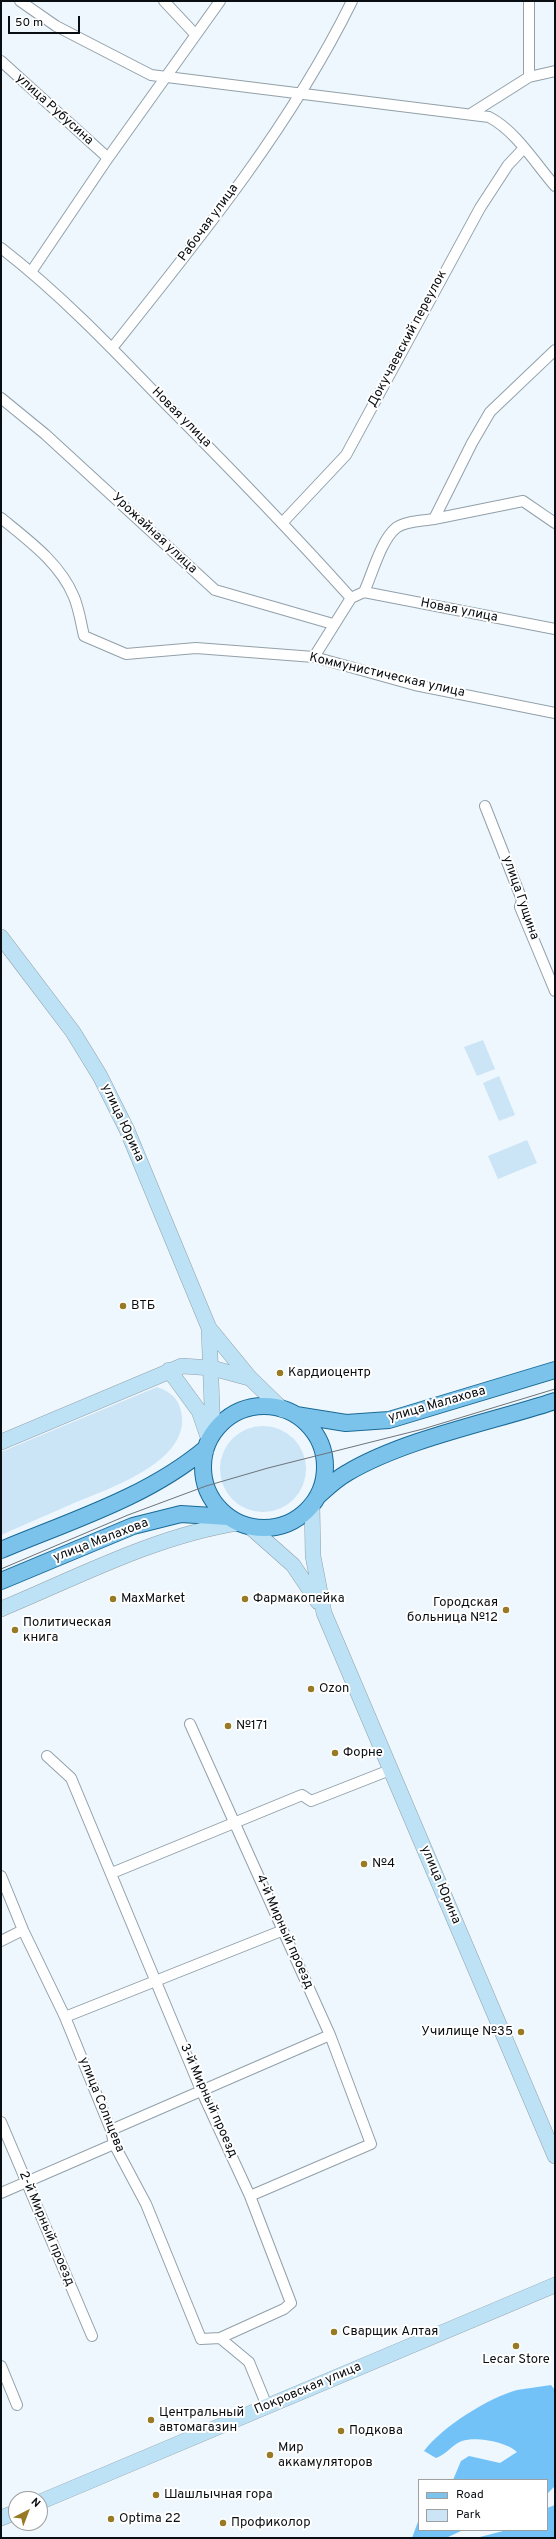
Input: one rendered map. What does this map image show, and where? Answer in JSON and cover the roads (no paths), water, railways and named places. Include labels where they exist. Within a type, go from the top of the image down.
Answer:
[{"type":"main road","name":"улица Юрина","points":[[1,937],[73,1032],[100,1076],[127,1130],[209,1328],[250,1378],[288,1412]]},
{"type":"main road","name":"улица Юрина","points":[[209,1328],[212,1368],[209,1440]]},
{"type":"main road","points":[[1,1442],[169,1370],[197,1365],[250,1378]]},
{"type":"main road","points":[[169,1370],[199,1410],[209,1440],[203,1470],[206,1486],[211,1498],[239,1522]]},
{"type":"main road","name":"улица Малахова","points":[[288,1412],[346,1423],[389,1420],[555,1370]]},
{"type":"main road","points":[[1,1608],[163,1542],[206,1528],[239,1522],[273,1528],[284,1525],[304,1513],[315,1500],[345,1474],[371,1460],[427,1440],[555,1402]]},
{"type":"main road","points":[[1,1550],[147,1486],[185,1465],[209,1440],[222,1423],[244,1410],[257,1407],[288,1412],[310,1429],[322,1450],[324,1476],[315,1500]]},
{"type":"main road","name":"улица Юрина","points":[[315,1500],[313,1556],[324,1613]]},
{"type":"main road","name":"улица Малахова","points":[[1,1581],[133,1526],[181,1514],[239,1522]]},
{"type":"main road","name":"улица Юрина","points":[[239,1522],[293,1565],[324,1613],[555,2156]]},
{"type":"main road","name":"Покровская улица","points":[[48,2499],[555,2285]]},
{"type":"street","points":[[20,1],[56,26],[151,75],[166,75],[301,94],[489,116],[500,123],[524,148],[555,186]]},
{"type":"street","points":[[164,1],[195,34]]},
{"type":"street","points":[[32,272],[108,158],[220,1]]},
{"type":"street","name":"Рабочая улица","points":[[112,348],[203,234],[301,94],[352,1]]},
{"type":"street","points":[[529,1],[529,77]]},
{"type":"street","name":"улица Рубусина","points":[[1,62],[108,158]]},
{"type":"street","points":[[472,113],[529,77],[555,72]]},
{"type":"street","name":"Докучаевский переулок","points":[[283,522],[346,455],[480,208],[508,165],[524,148]]},
{"type":"street","name":"Новая улица","points":[[1,248],[32,272],[112,348],[283,522],[351,598]]},
{"type":"street","points":[[434,520],[472,443],[490,412],[555,350]]},
{"type":"street","name":"Урожайная улица","points":[[1,398],[45,434],[215,590],[333,624]]},
{"type":"street","points":[[314,658],[333,624],[351,598],[364,592],[386,541],[396,528],[408,523],[434,520],[522,501],[555,523]]},
{"type":"street","name":"Коммунистическая улица","points":[[1,518],[34,545],[58,570],[74,597],[84,636],[126,654],[196,648],[314,658],[415,685],[555,713]]},
{"type":"street","name":"Новая улица","points":[[364,592],[555,629]]},
{"type":"street","name":"улица Гущина","points":[[485,806],[522,900],[520,907],[555,991]]},
{"type":"street","name":"4-й Мирный проезд","points":[[190,1724],[235,1822],[281,1931],[330,2035],[371,2144],[250,2196]]},
{"type":"street","name":"3-й Мирный проезд","points":[[47,1756],[71,1778],[202,2090],[250,2196],[291,2303],[284,2310],[220,2338]]},
{"type":"street","points":[[112,1873],[302,1795],[311,1801],[390,1770]]},
{"type":"street","name":"улица Солнцева","points":[[1,1876],[23,1930],[65,2017],[111,2130],[114,2144],[146,2204],[201,2339],[220,2338]]},
{"type":"street","points":[[1,1941],[23,1930]]},
{"type":"street","points":[[65,2017],[281,1931]]},
{"type":"street","points":[[111,2130],[330,2035]]},
{"type":"street","name":"2-й Мирный проезд","points":[[1,2122],[92,2336]]},
{"type":"street","points":[[1,2193],[114,2144]]},
{"type":"street","points":[[220,2338],[249,2362],[267,2406]]},
{"type":"street","points":[[1,2366],[18,2405]]},
{"type":"tram line","points":[[1,1569],[128,1515],[206,1486],[268,1468],[423,1429],[555,1389]]},
{"type":"place","name":"ВТБ","points":[[123,1306]]},
{"type":"place","name":"Кардиоцентр","points":[[280,1373]]},
{"type":"place","name":"MaxMarket","points":[[113,1599]]},
{"type":"place","name":"Фармакопейка","points":[[245,1599]]},
{"type":"place","name":"Городская больница №12","points":[[506,1610]]},
{"type":"place","name":"Политическая книга","points":[[15,1630]]},
{"type":"place","name":"Ozon","points":[[311,1689]]},
{"type":"place","name":"№171","points":[[228,1726]]},
{"type":"place","name":"Форне","points":[[335,1753]]},
{"type":"place","name":"№4","points":[[364,1864]]},
{"type":"place","name":"Училище №35","points":[[521,2032]]},
{"type":"place","name":"Сварщик Алтая","points":[[334,2332]]},
{"type":"place","name":"Lecar Store","points":[[516,2346]]},
{"type":"place","name":"Центральный автомагазин","points":[[151,2420]]},
{"type":"place","name":"Подкова","points":[[341,2431]]},
{"type":"place","name":"Мир аккамуляторов","points":[[270,2455]]},
{"type":"place","name":"Шашлычная гора","points":[[156,2495]]},
{"type":"place","name":"Optima 22","points":[[111,2519]]},
{"type":"place","name":"Профиколор","points":[[223,2523]]}]
